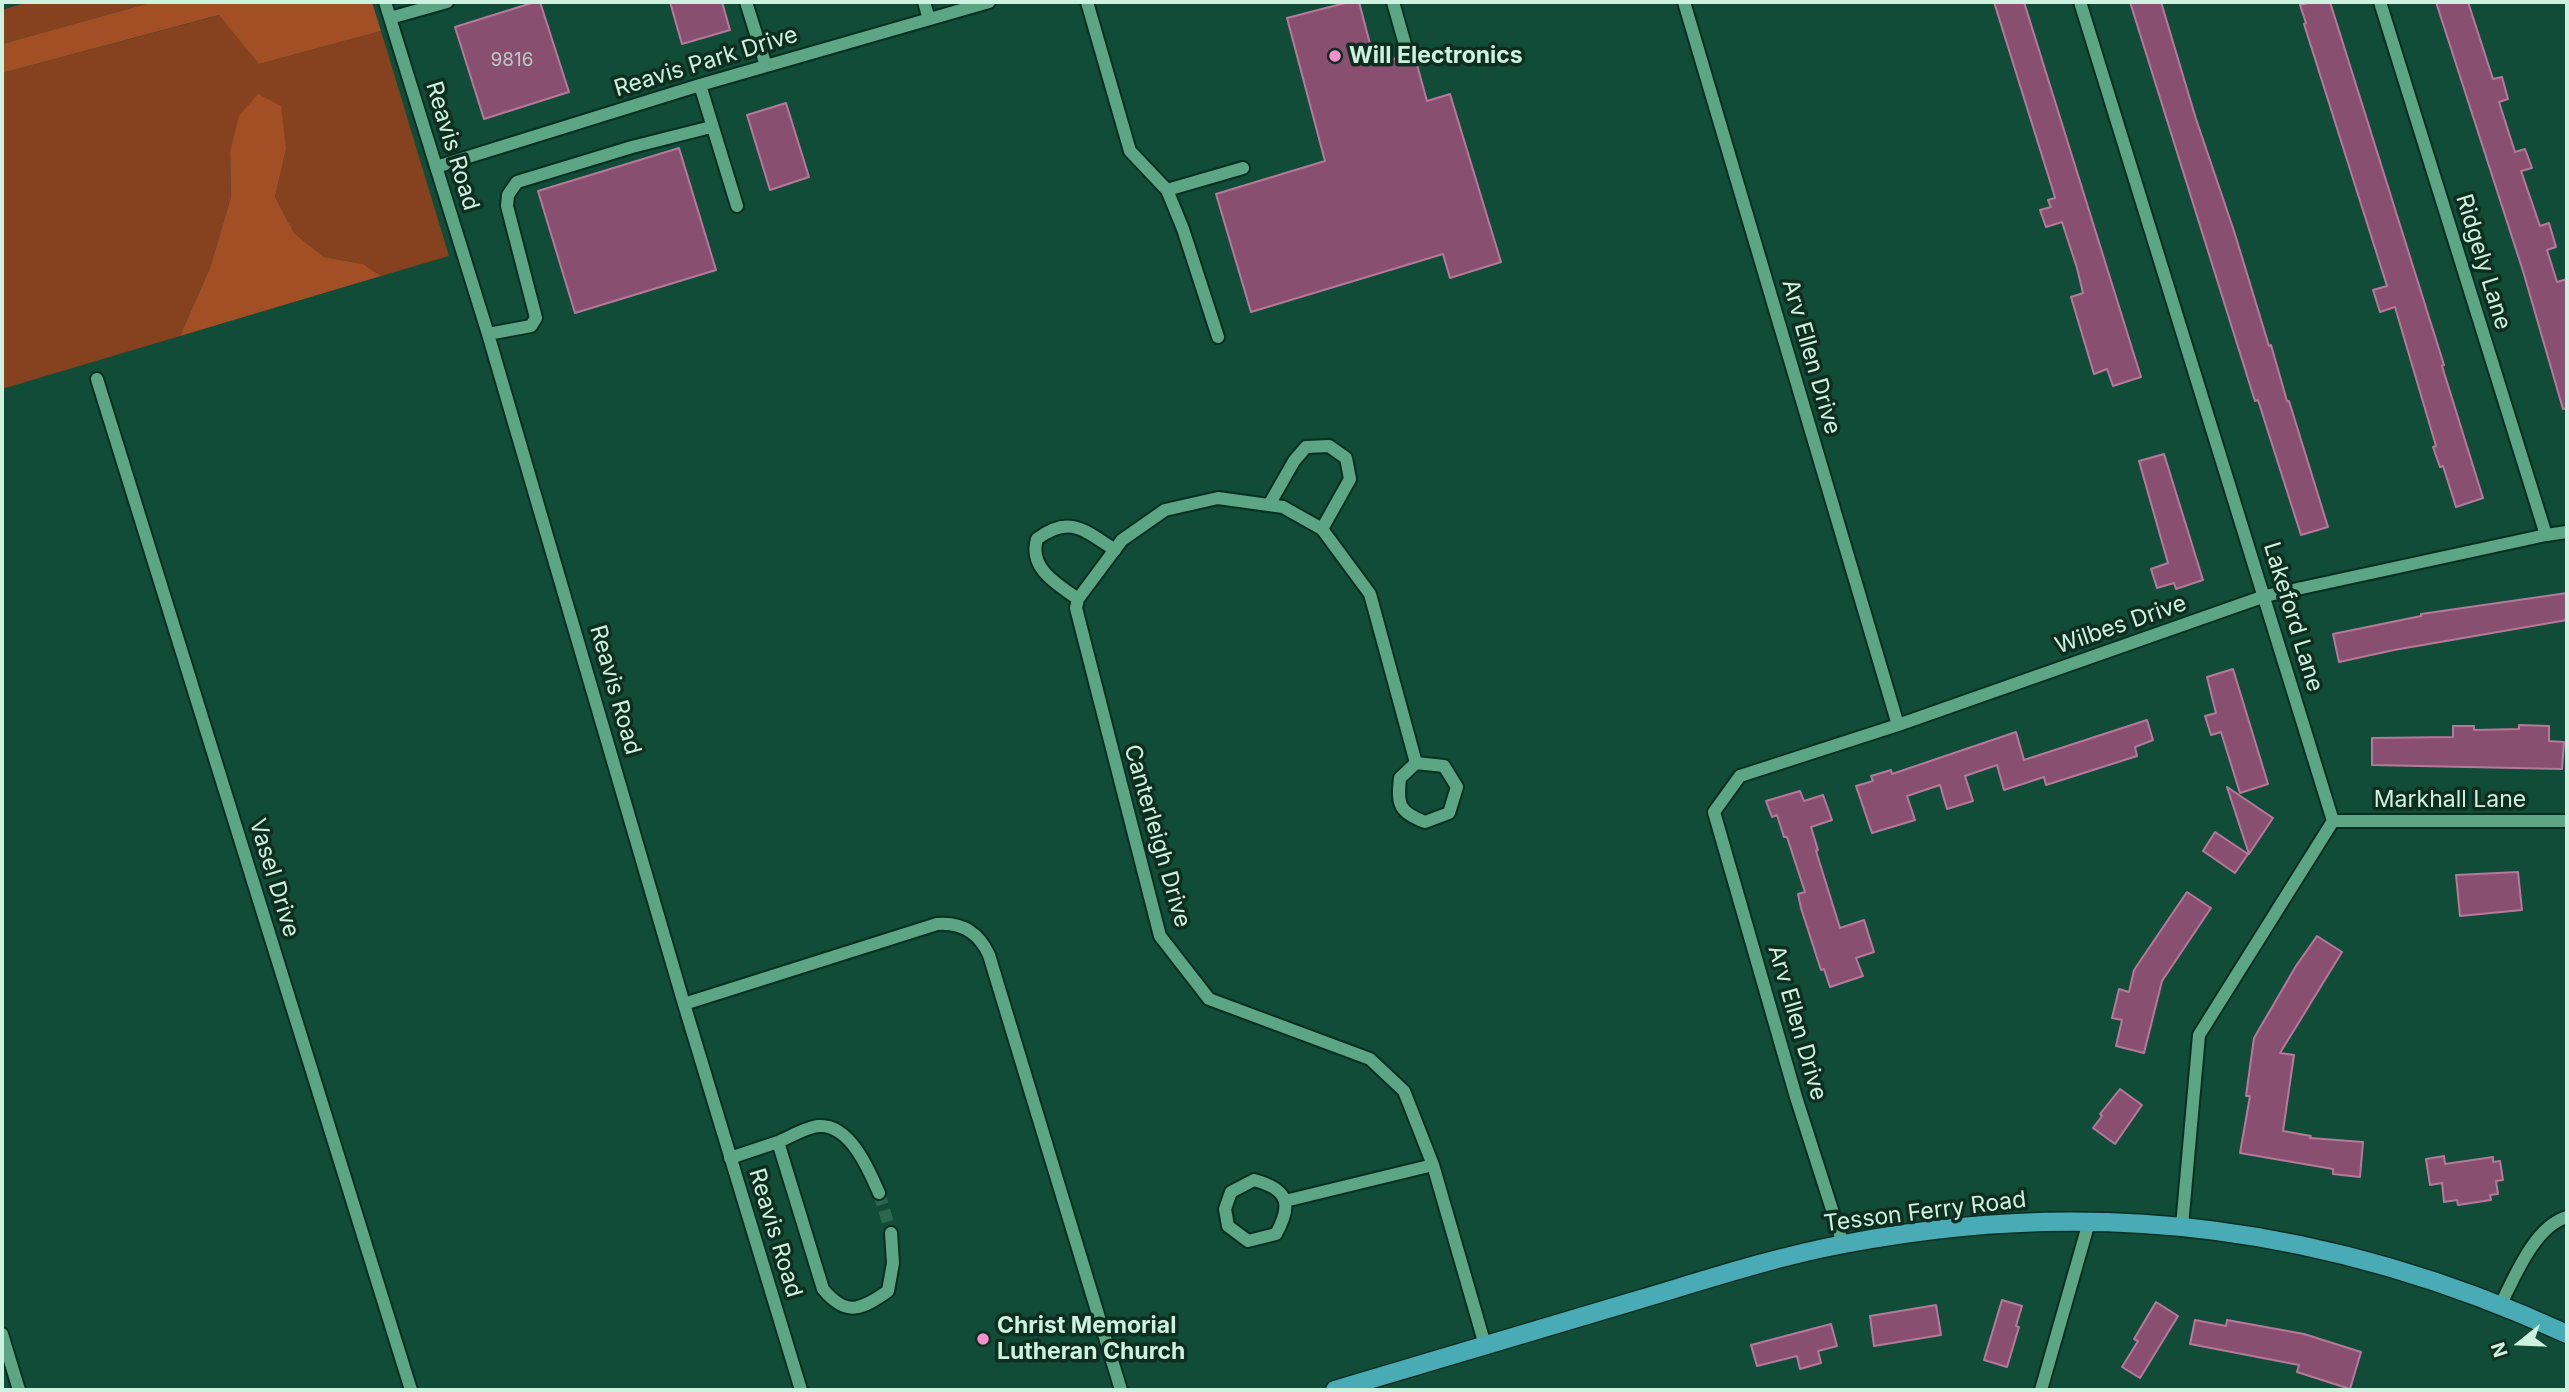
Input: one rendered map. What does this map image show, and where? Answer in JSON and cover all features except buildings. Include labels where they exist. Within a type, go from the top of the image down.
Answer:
[{"type":"main road","name":"Tesson Ferry Road","points":[[1335,1390],[1775,1260],[1843,1244],[1968,1226],[2029,1222],[2182,1226],[2292,1243],[2364,1260],[2437,1282],[2501,1304],[2567,1334]]},
{"type":"street","name":"Reavis Road","points":[[385,2],[488,334],[684,1004],[801,1390]]},
{"type":"street","points":[[390,18],[447,2]]},
{"type":"street","points":[[746,2],[766,66]]},
{"type":"street","points":[[924,2],[929,19]]},
{"type":"street","name":"Reavis Park Drive","points":[[436,166],[700,85],[989,2]]},
{"type":"street","points":[[1087,2],[1130,151],[1167,190],[1218,337]]},
{"type":"street","points":[[1393,2],[1406,48]]},
{"type":"street","name":"Arv Ellen Drive","points":[[1684,2],[1898,725]]},
{"type":"street","name":"Lakeford Lane","points":[[2080,2],[2333,821]]},
{"type":"street","name":"Ridgely Lane","points":[[2380,2],[2546,535]]},
{"type":"street","points":[[700,85],[737,206]]},
{"type":"street","points":[[488,334],[531,326],[536,318],[507,206],[508,194],[517,182],[632,147],[711,127]]},
{"type":"street","points":[[1167,190],[1243,168]]},
{"type":"street","name":"Vasel Drive","points":[[97,379],[411,1390]]},
{"type":"street","points":[[1269,505],[1294,461],[1306,447],[1329,446],[1346,458],[1350,479],[1322,529]]},
{"type":"street","points":[[1115,550],[1079,526],[1054,528],[1037,539],[1033,551],[1040,568],[1077,603],[1115,550],[1122,540],[1165,510],[1218,498],[1283,507],[1322,529],[1370,594],[1416,763]]},
{"type":"street","name":"Wilbes Drive","points":[[1714,812],[1740,776],[1898,725],[2265,597],[2567,532]]},
{"type":"street","name":"Canterleigh Drive","points":[[1077,603],[1160,936],[1209,999],[1370,1059],[1404,1091],[1433,1165],[1485,1345]]},
{"type":"street","points":[[1416,763],[1444,766],[1457,787],[1449,813],[1425,822],[1408,815],[1398,800],[1400,778],[1416,763]]},
{"type":"street","name":"Arv Ellen Drive","points":[[1714,812],[1796,1097],[1843,1244]]},
{"type":"street","points":[[2182,1226],[2199,1035],[2333,821]]},
{"type":"street","name":"Markhall Lane","points":[[2333,821],[2567,821]]},
{"type":"street","points":[[684,1004],[937,924],[962,926],[974,933],[984,943],[989,955],[1121,1390]]},
{"type":"street","points":[[730,1158],[818,1126],[834,1128],[850,1142],[879,1193]]},
{"type":"street","points":[[778,1142],[823,1289],[834,1303],[853,1308],[871,1303],[888,1291],[893,1263],[891,1233]]},
{"type":"street","points":[[1285,1201],[1433,1165]]},
{"type":"street","points":[[1254,1180],[1273,1185],[1285,1201],[1287,1216],[1276,1234],[1248,1241],[1228,1226],[1224,1209],[1231,1192],[1254,1180]]},
{"type":"street","points":[[2501,1304],[2526,1256],[2543,1232],[2556,1220],[2567,1217]]},
{"type":"street","points":[[2041,1390],[2090,1222]]},
{"type":"street","points":[[2,1334],[19,1390]]},
{"type":"shaded area","points":[[28,2],[153,2],[2,44],[2,10]]},
{"type":"shaded area","points":[[153,2],[372,2],[381,31],[259,64],[219,15],[2,73],[2,44]]},
{"type":"shaded area","points":[[220,15],[259,64],[381,31],[449,256],[381,276],[363,264],[324,257],[294,233],[275,197],[286,149],[230,152],[231,197],[210,268],[180,336],[2,389],[2,73]]},
{"type":"shaded area","points":[[258,94],[281,106],[286,149],[275,197],[294,233],[324,257],[363,264],[381,276],[180,336],[210,268],[231,197],[230,152],[239,116]]},
{"type":"tunnel","points":[[879,1193],[891,1233]]},
{"type":"place","name":"Will Electronics","points":[[1335,56]]},
{"type":"place","name":"Christ Memorial Lutheran Church","points":[[983,1339]]}]
